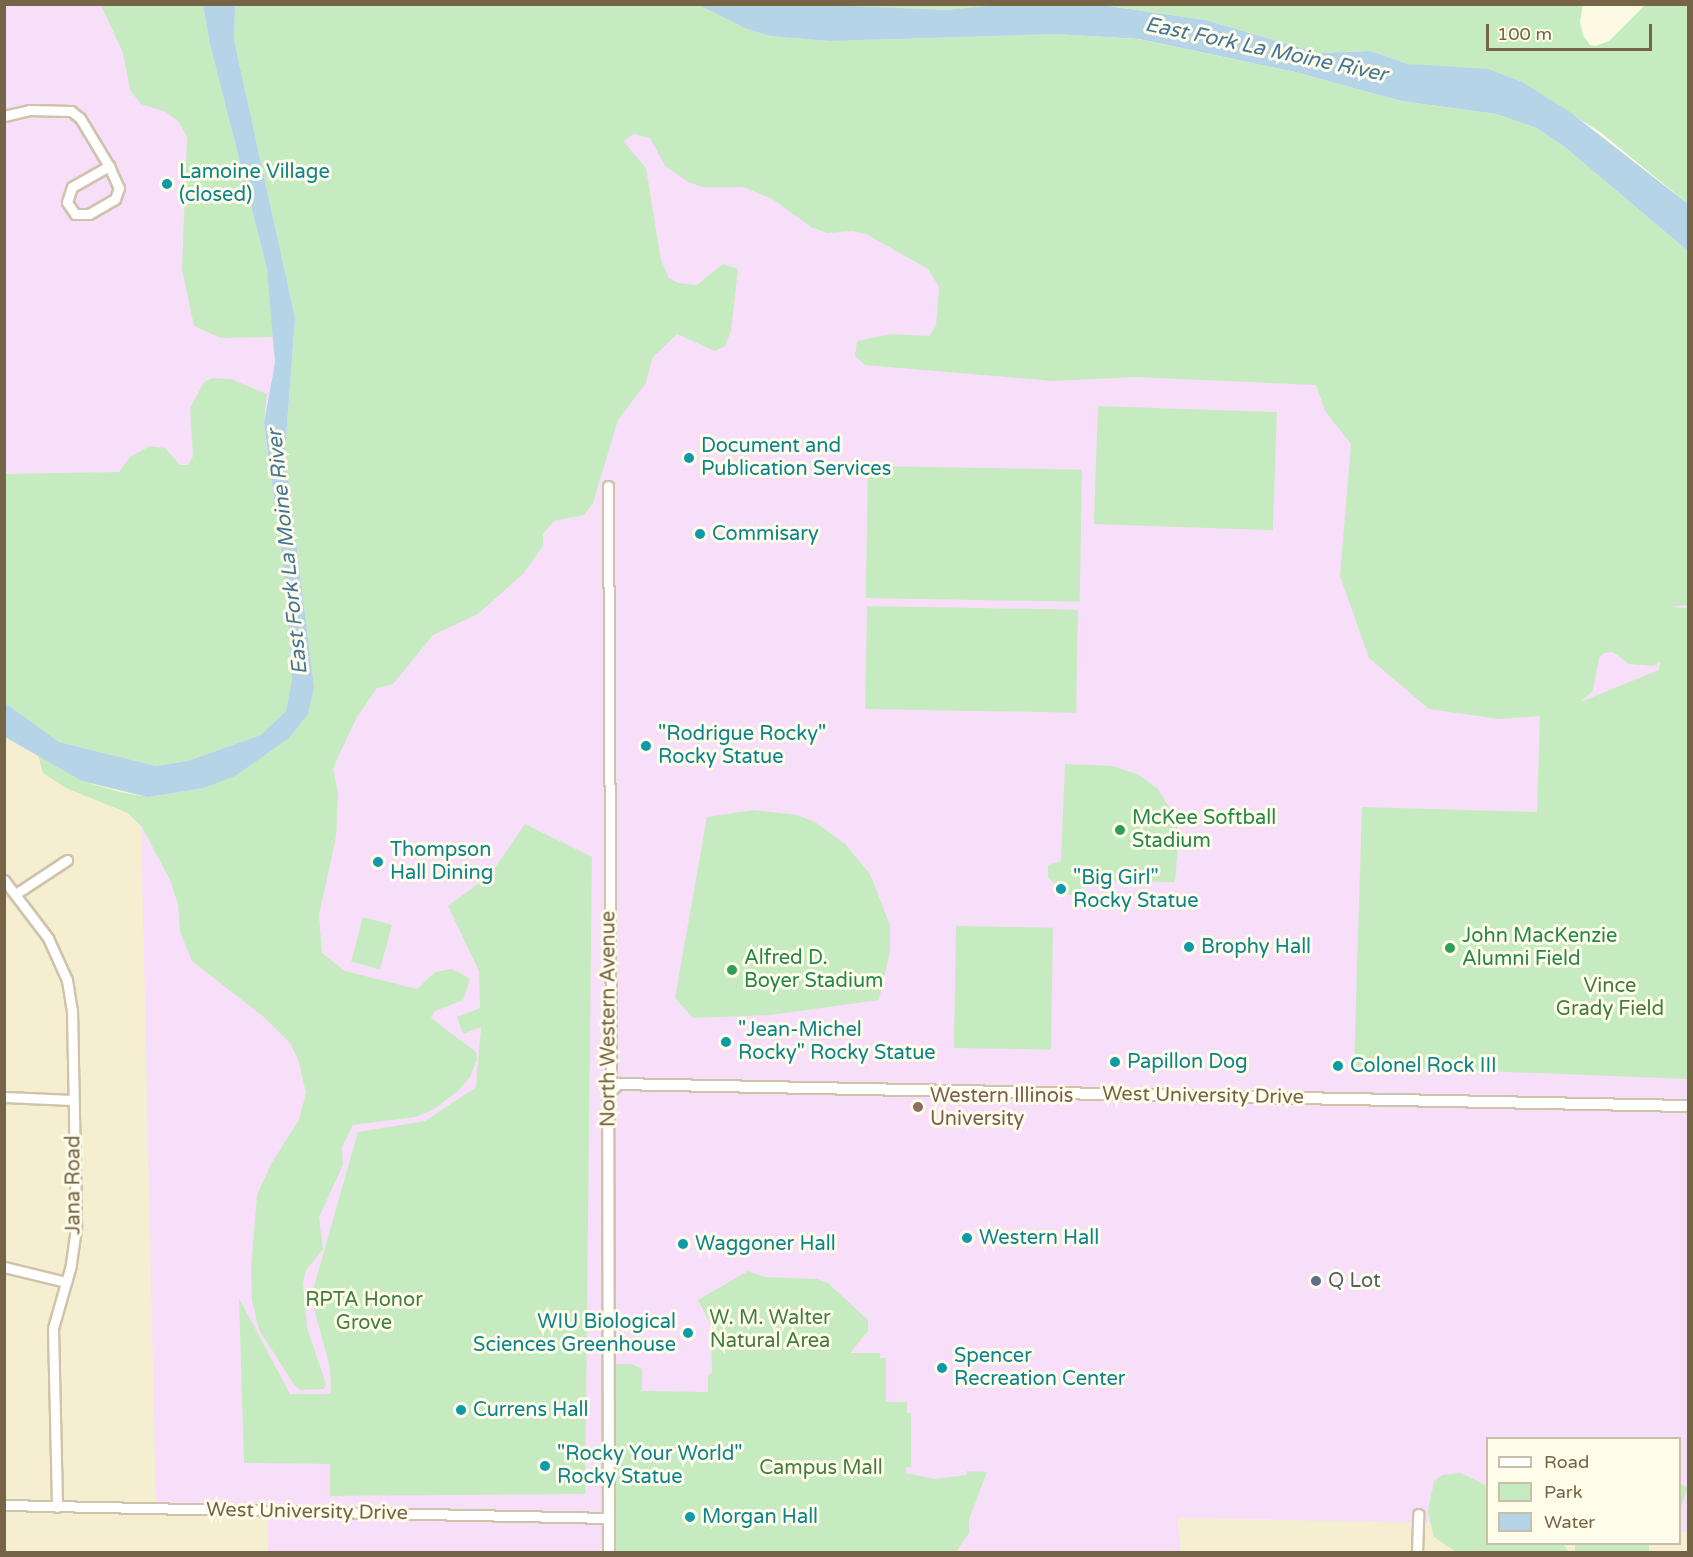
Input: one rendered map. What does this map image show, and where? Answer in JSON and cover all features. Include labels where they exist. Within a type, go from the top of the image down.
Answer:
[{"type":"street","points":[[4,116],[30,110],[71,111],[81,118],[109,166],[119,188],[114,199],[89,214],[75,214],[68,207],[67,193],[78,183],[109,166]]},
{"type":"street","name":"North Western Avenue","points":[[608,486],[611,1089],[609,1552]]},
{"type":"street","points":[[17,893],[67,860]]},
{"type":"street","name":"Jana Road","points":[[4,880],[17,893],[48,938],[67,980],[72,1010],[76,1228],[66,1282],[53,1328],[57,1507]]},
{"type":"street","name":"West University Drive","points":[[611,1089],[629,1082],[1689,1106]]},
{"type":"street","points":[[4,1097],[74,1100]]},
{"type":"street","points":[[4,1267],[66,1282]]},
{"type":"street","name":"West University Drive","points":[[4,1505],[609,1518]]},
{"type":"street","points":[[1417,1552],[1418,1514]]},
{"type":"shaded area","name":"Western Illinois University","points":[[5,5],[984,5],[1688,229],[1688,1532],[1681,1532],[1681,1437],[1486,1437],[1486,1524],[1178,1518],[1181,1552],[268,1552],[268,1512],[156,1509],[140,776],[5,698]]},
{"type":"shaded area","points":[[133,453],[269,1512],[268,1552],[5,1552],[4,457]]},
{"type":"shaded area","points":[[1178,1518],[1448,1522],[1486,1545],[1681,1545],[1681,1532],[1688,1532],[1688,1552],[1181,1552]]},
{"type":"green space","name":"Vince Grady Field","points":[[699,4],[747,29],[771,36],[829,41],[1055,34],[1138,39],[1295,72],[1401,101],[1496,114],[1536,128],[1561,144],[1688,251],[1688,605],[1669,607],[1688,608],[1688,1079],[1354,1066],[1362,807],[1537,812],[1540,716],[1499,719],[1429,709],[1369,658],[1340,576],[1351,444],[1325,411],[1316,385],[1136,377],[1053,381],[865,365],[855,356],[857,341],[891,334],[929,336],[936,326],[939,287],[928,269],[868,235],[853,231],[827,233],[811,227],[774,200],[744,187],[703,187],[688,182],[665,166],[650,138],[634,134],[623,141],[646,168],[661,260],[669,278],[678,283],[697,285],[723,264],[738,269],[731,331],[725,346],[715,351],[677,334],[652,358],[646,383],[618,420],[593,503],[584,515],[554,521],[543,534],[543,546],[524,573],[478,614],[433,635],[393,684],[377,688],[357,717],[333,769],[338,793],[336,837],[319,915],[322,953],[345,971],[417,989],[435,972],[452,969],[470,979],[463,1000],[435,1011],[431,1018],[476,1052],[477,1059],[470,1077],[458,1091],[434,1109],[416,1117],[353,1125],[342,1147],[343,1165],[319,1217],[323,1249],[306,1270],[303,1283],[307,1328],[326,1384],[324,1389],[301,1390],[295,1386],[259,1330],[252,1301],[251,1269],[257,1195],[271,1164],[299,1120],[306,1093],[299,1062],[290,1043],[265,1018],[192,961],[180,932],[178,904],[170,880],[142,827],[128,813],[66,788],[43,773],[38,755],[82,781],[119,792],[148,797],[204,788],[314,687],[285,452],[295,318],[234,40],[235,5]],"holes":[[[1613,652],[1629,664],[1654,666],[1660,662],[1659,670],[1580,702],[1593,691],[1599,658],[1604,653]]]},
{"type":"green space","points":[[101,5],[203,5],[210,44],[267,269],[274,337],[221,338],[194,326],[182,269],[187,137],[179,122],[166,112],[141,104],[130,90],[123,53]]},
{"type":"green space","points":[[801,5],[1011,5],[946,10]]},
{"type":"green space","points":[[1102,5],[1583,5],[1580,22],[1583,35],[1590,45],[1595,46],[1609,41],[1645,5],[1688,6],[1688,204],[1600,132],[1521,82],[1408,64],[1371,51],[1318,53],[1206,20]]},
{"type":"green space","points":[[212,378],[231,379],[267,394],[264,423],[286,587],[292,679],[286,711],[262,735],[188,761],[156,766],[59,742],[5,703],[4,474],[119,472],[130,457],[150,446],[165,448],[180,465],[188,465],[193,456],[190,408],[204,382]]},
{"type":"green space","points":[[1098,406],[1277,412],[1273,530],[1094,524]]},
{"type":"green space","points":[[868,466],[1082,470],[1080,602],[866,598]]},
{"type":"green space","points":[[867,606],[1078,610],[1076,713],[865,709]]},
{"type":"green space","name":"McKee Softball Stadium","points":[[1065,764],[1113,766],[1139,775],[1158,789],[1173,814],[1179,834],[1175,882],[1083,881],[1081,896],[1064,894],[1048,877],[1048,865],[1061,861]]},
{"type":"green space","points":[[754,810],[797,815],[815,822],[845,844],[870,874],[890,925],[890,952],[879,1000],[770,1015],[693,1018],[675,998],[707,817]]},
{"type":"green space","name":"RPTA Honor Grove","points":[[525,824],[592,857],[585,1494],[330,1496],[330,1464],[244,1463],[239,1298],[290,1394],[331,1394],[330,1368],[311,1297],[358,1132],[425,1121],[476,1087],[481,1027],[463,1034],[457,1017],[480,1008],[479,971],[448,906],[490,875]]},
{"type":"green space","points":[[363,917],[392,925],[380,969],[351,961]]},
{"type":"green space","points":[[956,926],[1053,928],[1051,1050],[954,1048]]},
{"type":"green space","points":[[748,1271],[765,1277],[817,1279],[828,1283],[868,1320],[868,1331],[850,1353],[880,1353],[880,1358],[886,1358],[886,1402],[907,1402],[907,1413],[911,1413],[911,1467],[906,1467],[906,1473],[934,1479],[967,1475],[967,1471],[987,1472],[969,1520],[969,1533],[956,1552],[610,1552],[609,1364],[632,1364],[642,1369],[642,1391],[708,1392],[708,1375],[712,1373],[711,1325],[698,1300]]},
{"type":"green space","points":[[1461,1473],[1486,1486],[1486,1545],[1564,1545],[1569,1552],[1456,1552],[1434,1537],[1428,1512],[1434,1481],[1442,1475]]},
{"type":"green space","points":[[1681,1484],[1688,1488],[1681,1507]]},
{"type":"green space","points":[[1575,1545],[1649,1545],[1649,1552],[1575,1552]]},
{"type":"water","name":"East Fork La Moine River","points":[[801,4],[946,10],[1011,4],[1102,5],[1206,20],[1318,53],[1371,51],[1408,64],[1488,69],[1522,82],[1570,112],[1688,204],[1688,251],[1561,144],[1536,128],[1496,114],[1401,101],[1295,72],[1139,39],[1055,34],[829,41],[771,36],[747,29],[699,5]]},
{"type":"water","name":"East Fork La Moine River","points":[[203,5],[235,5],[234,40],[295,318],[285,452],[314,687],[308,714],[289,738],[235,776],[204,788],[148,797],[82,781],[5,737],[5,703],[59,742],[156,766],[188,761],[261,735],[286,711],[292,679],[286,587],[264,423],[275,363],[267,269],[210,44]]},
{"type":"place","name":"Lamoine Village (closed)","points":[[167,184]]},
{"type":"place","name":"Document and Publication Services","points":[[689,458]]},
{"type":"place","name":"Commisary","points":[[700,534]]},
{"type":"place","name":"\"Rodrigue Rocky\" Rocky Statue","points":[[646,746]]},
{"type":"place","name":"McKee Softball Stadium","points":[[1120,830]]},
{"type":"place","name":"Thompson Hall Dining","points":[[378,862]]},
{"type":"place","name":"\"Big Girl\" Rocky Statue","points":[[1061,889]]},
{"type":"place","name":"Brophy Hall","points":[[1189,947]]},
{"type":"place","name":"John MacKenzie Alumni Field","points":[[1450,948]]},
{"type":"place","name":"Alfred D. Boyer Stadium","points":[[732,970]]},
{"type":"place","name":"\"Jean-Michel Rocky\" Rocky Statue","points":[[726,1042]]},
{"type":"place","name":"Papillon Dog","points":[[1115,1062]]},
{"type":"place","name":"Colonel Rock III","points":[[1338,1066]]},
{"type":"place","name":"Western Illinois University","points":[[918,1107]]},
{"type":"place","name":"Western Hall","points":[[967,1238]]},
{"type":"place","name":"Waggoner Hall","points":[[683,1244]]},
{"type":"place","name":"Q Lot","points":[[1316,1281]]},
{"type":"place","name":"WIU Biological Sciences Greenhouse","points":[[688,1333]]},
{"type":"place","name":"Spencer Recreation Center","points":[[942,1368]]},
{"type":"place","name":"Currens Hall","points":[[461,1410]]},
{"type":"place","name":"\"Rocky Your World\" Rocky Statue","points":[[545,1466]]},
{"type":"place","name":"Morgan Hall","points":[[690,1517]]},
{"type":"park label","name":"W. M. Walter Natural Area","points":[[770,1330]]},
{"type":"park label","name":"Campus Mall","points":[[821,1468]]}]
